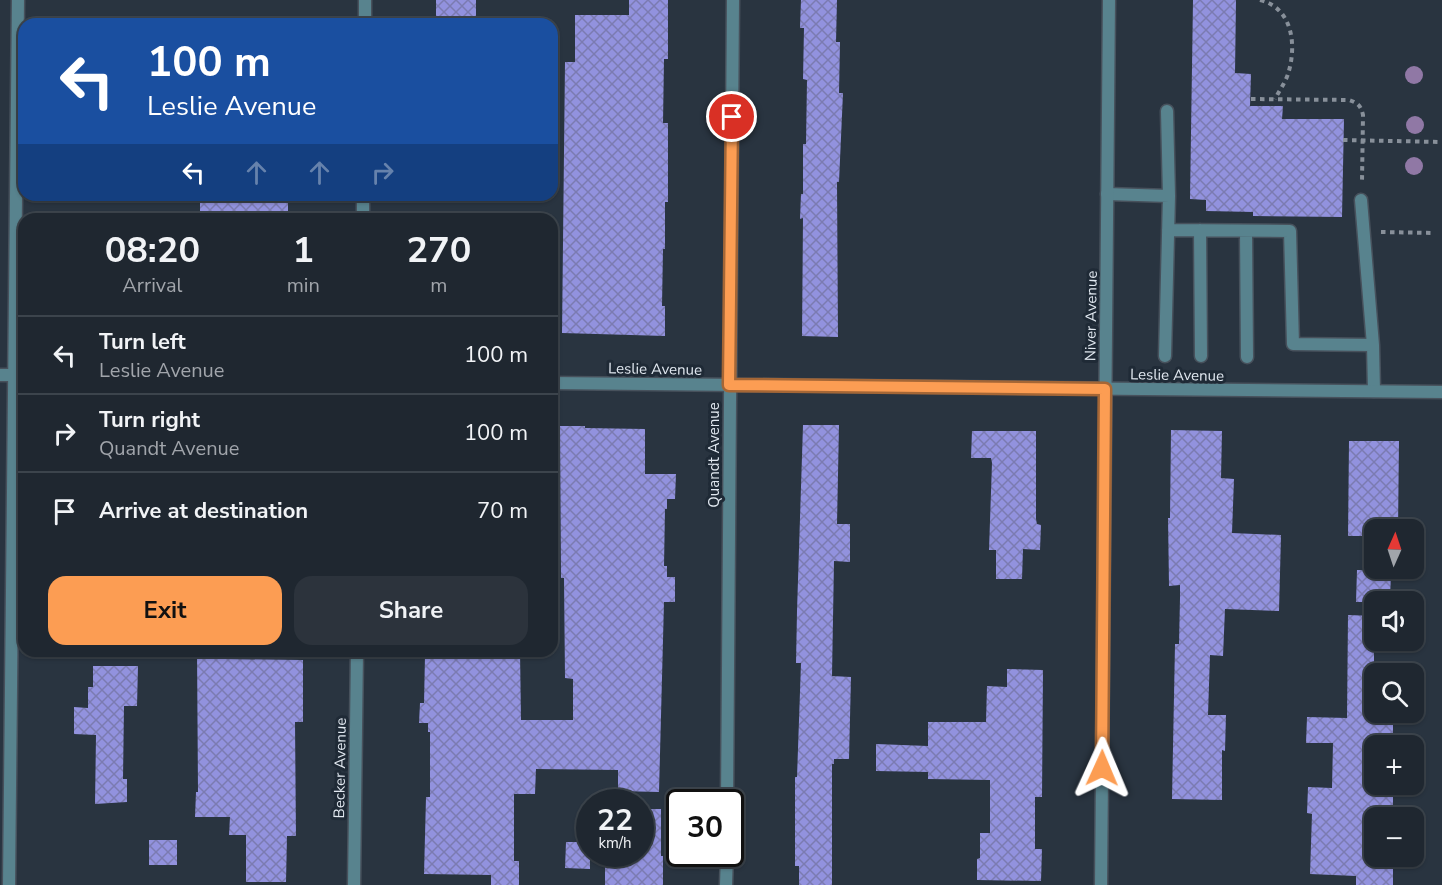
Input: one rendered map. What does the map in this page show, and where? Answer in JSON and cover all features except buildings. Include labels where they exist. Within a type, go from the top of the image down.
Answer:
[{"type":"street","points":[[18,0],[18,18]]},
{"type":"street","points":[[365,0],[365,18]]},
{"type":"street","name":"Quandt Avenue","points":[[727,789],[733,0]]},
{"type":"street","name":"Niver Avenue","points":[[1101,885],[1109,0]]},
{"type":"street","points":[[1165,356],[1169,196],[1167,111]]},
{"type":"street","points":[[1107,194],[1169,196]]},
{"type":"street","points":[[1361,200],[1373,345],[1374,391]]},
{"type":"street","points":[[1168,230],[1290,231],[1293,344],[1373,345]]},
{"type":"street","points":[[1200,230],[1201,356]]},
{"type":"street","points":[[1246,231],[1247,357]]},
{"type":"street","points":[[0,375],[18,375]]},
{"type":"street","name":"Leslie Avenue","points":[[558,383],[1442,392]]},
{"type":"street","points":[[9,885],[18,426]]},
{"type":"street","name":"Becker Avenue","points":[[354,885],[357,657]]},
{"type":"street","points":[[726,885],[727,867]]},
{"type":"path","points":[[1260,0],[1275,6],[1291,30],[1293,48],[1288,75],[1275,99]]},
{"type":"path","points":[[1251,99],[1356,102],[1361,107],[1363,115],[1361,200]]},
{"type":"path","points":[[1343,140],[1442,142]]},
{"type":"path","points":[[1397,232],[1434,233]]},
{"type":"route","points":[[732,117],[729,385],[1105,389],[1102,768]]}]
